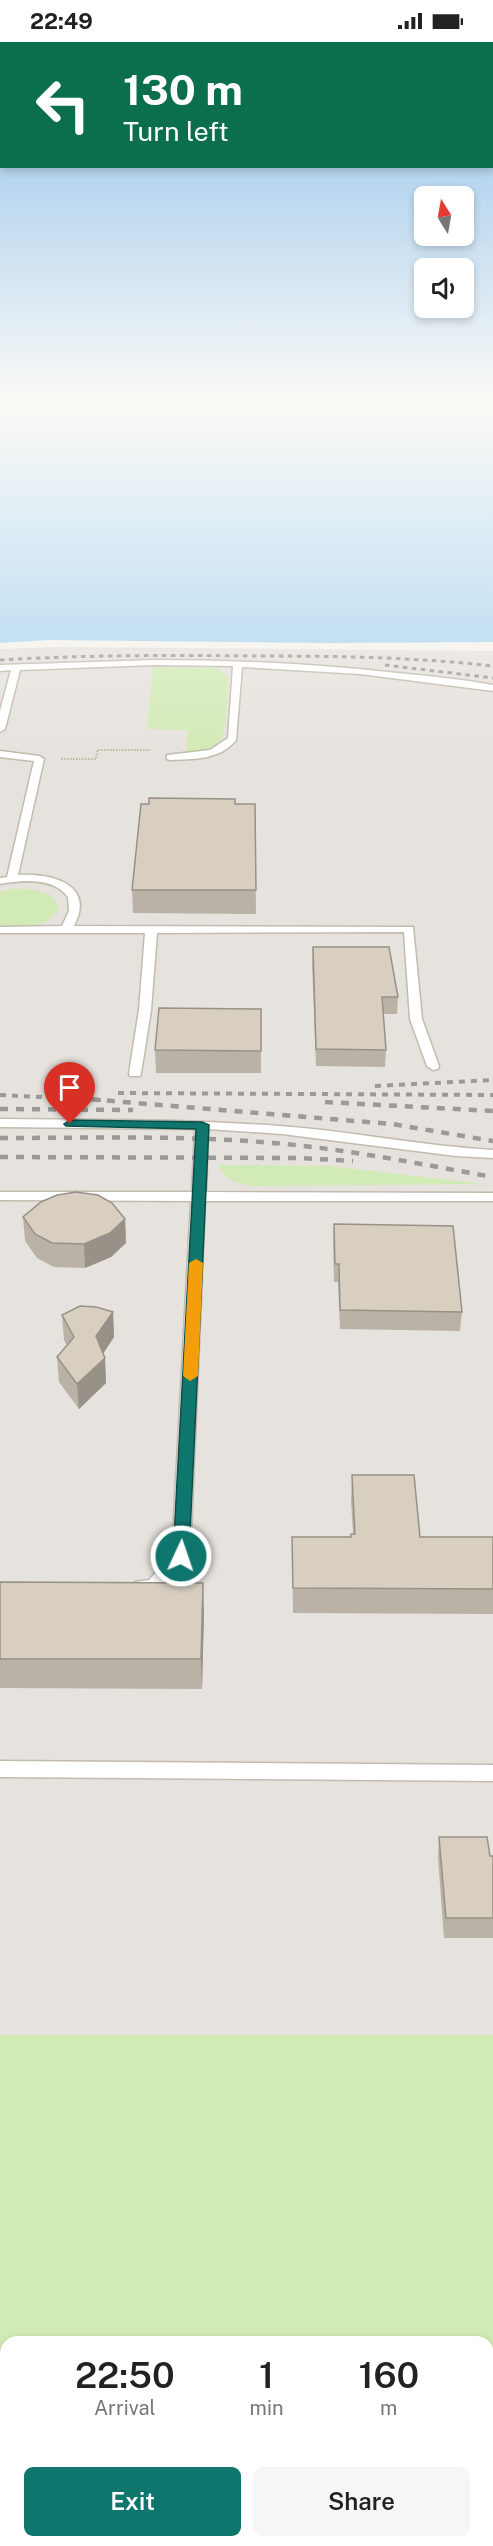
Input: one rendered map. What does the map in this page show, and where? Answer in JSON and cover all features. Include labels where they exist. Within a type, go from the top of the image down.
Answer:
[{"type":"lane","points":[[0,668],[106,663],[238,664],[376,673],[493,688]]},
{"type":"lane","points":[[170,757],[211,753],[230,742],[238,664]]},
{"type":"lane","points":[[0,729],[16,667]]},
{"type":"lane","points":[[0,754],[39,759],[6,880],[31,877],[51,881],[65,887],[73,898],[75,910],[66,930]]},
{"type":"lane","points":[[0,930],[409,929],[416,1019],[433,1066]]},
{"type":"lane","points":[[135,1072],[151,1010],[151,930]]},
{"type":"lane","points":[[0,1123],[202,1125],[282,1130],[456,1152],[493,1154]]},
{"type":"lane","points":[[130,1587],[154,1587],[181,1556],[202,1125]]},
{"type":"lane","points":[[0,1196],[493,1197]]},
{"type":"lane","points":[[0,1769],[493,1773]]},
{"type":"path","points":[[39,759],[96,759],[98,750],[170,750],[170,757]]},
{"type":"shaded area","points":[[58,647],[493,651],[493,2336],[0,2336],[0,649]]},
{"type":"green space","points":[[153,667],[217,668],[228,676],[224,732],[217,744],[206,750],[186,753],[188,730],[147,729]]},
{"type":"green space","points":[[11,889],[33,890],[48,895],[57,904],[58,911],[46,921],[32,926],[0,926],[0,892]]},
{"type":"green space","points":[[218,1165],[330,1166],[483,1184],[252,1186],[232,1180]]},
{"type":"green space","points":[[0,2035],[493,2035],[493,2336],[0,2336]]},
{"type":"water","points":[[0,520],[493,520],[493,642],[48,640],[0,643]]},
{"type":"building","points":[[149,798],[235,799],[235,804],[255,804],[256,890],[132,890],[141,804],[149,804]]},
{"type":"building","points":[[313,947],[389,947],[398,997],[382,997],[386,1050],[316,1049]]},
{"type":"building","points":[[159,1008],[261,1009],[261,1051],[155,1050]]},
{"type":"building","points":[[76,1192],[98,1195],[112,1203],[125,1219],[110,1233],[84,1244],[52,1243],[35,1234],[23,1217],[41,1202],[57,1195]]},
{"type":"building","points":[[334,1224],[453,1226],[462,1312],[340,1310],[339,1264],[335,1264]]},
{"type":"building","points":[[80,1306],[96,1307],[113,1312],[96,1336],[105,1358],[77,1384],[57,1357],[74,1337],[62,1315]]},
{"type":"building","points":[[352,1475],[414,1475],[420,1537],[493,1537],[493,1589],[293,1588],[292,1537],[351,1537],[351,1534],[355,1534]]},
{"type":"building","points":[[0,1582],[203,1583],[201,1659],[0,1659]]},
{"type":"building","points":[[439,1837],[487,1837],[490,1856],[493,1856],[493,1918],[446,1918]]},
{"type":"railway","points":[[0,660],[128,656],[315,656],[404,659],[493,666]]},
{"type":"railway","points":[[385,665],[493,678]]},
{"type":"railway","points":[[375,1086],[493,1080]]},
{"type":"railway","points":[[118,1093],[493,1095]]},
{"type":"railway","points":[[0,1095],[97,1100]]},
{"type":"railway","points":[[75,1098],[97,1100]]},
{"type":"railway","points":[[97,1100],[101,1100]]},
{"type":"railway","points":[[97,1100],[392,1124],[493,1141]]},
{"type":"railway","points":[[325,1102],[493,1111]]},
{"type":"railway","points":[[0,1109],[133,1110]]},
{"type":"railway","points":[[0,1138],[102,1137],[239,1140],[356,1153],[493,1177]]},
{"type":"railway","points":[[0,1157],[299,1158],[353,1161]]},
{"type":"slow traffic","points":[[190,1376],[196,1263]]},
{"type":"route","points":[[70,1124],[202,1125],[181,1556]]}]
